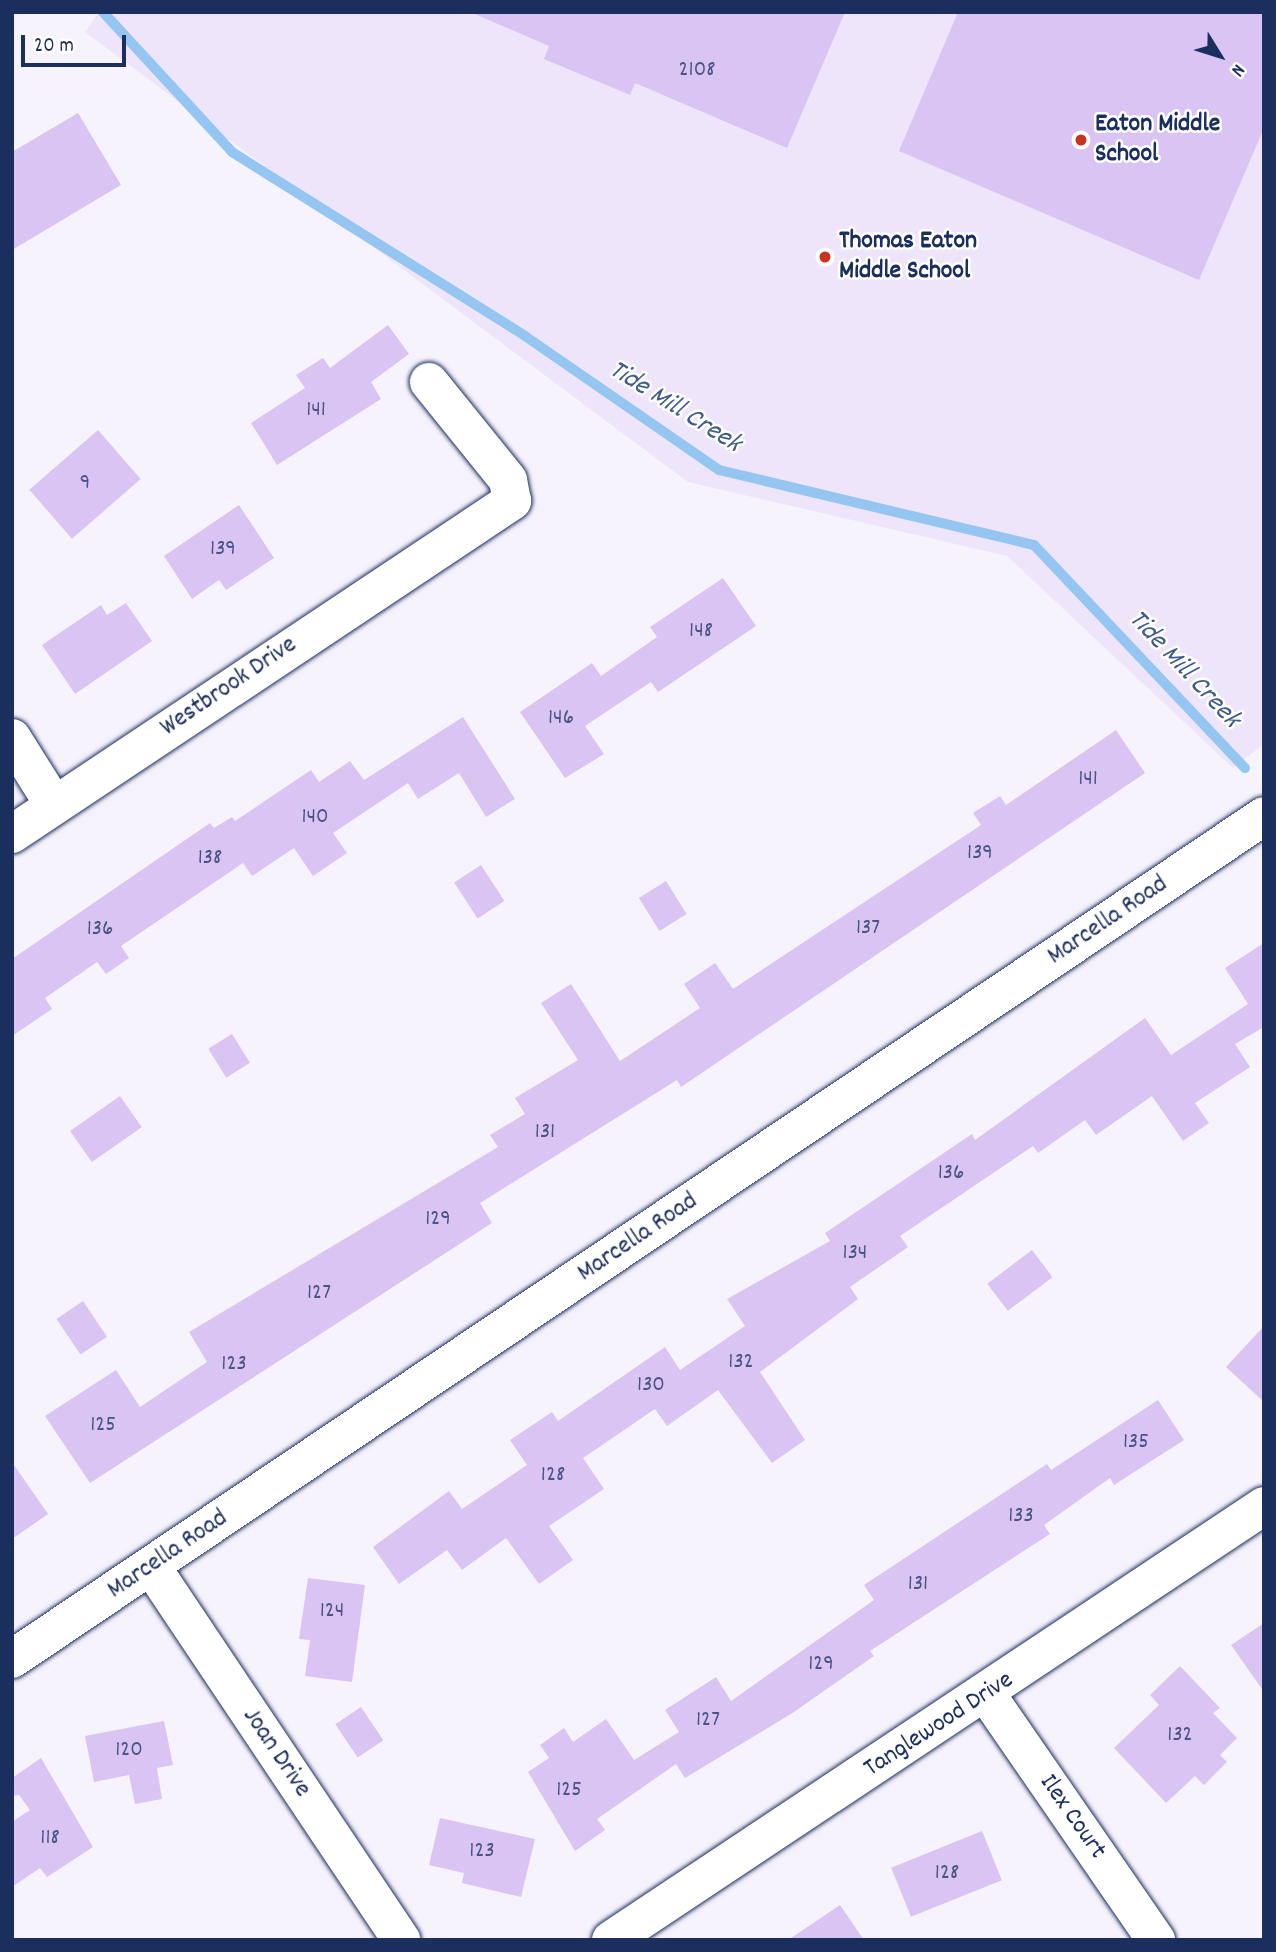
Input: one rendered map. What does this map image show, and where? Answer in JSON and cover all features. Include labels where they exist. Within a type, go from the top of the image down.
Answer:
[{"type":"street","name":"Westbrook Drive","points":[[12,834],[445,541],[504,509],[513,490],[429,382]]},
{"type":"street","points":[[12,737],[54,805]]},
{"type":"street","name":"Marcella Road","points":[[12,1659],[1264,816]]},
{"type":"street","name":"Tanglewood Drive","points":[[611,1940],[987,1695],[1264,1506]]},
{"type":"street","name":"Joan Drive","points":[[151,1566],[401,1940]]},
{"type":"street","name":"Ilex Court","points":[[987,1695],[1156,1940]]},
{"type":"shaded area","name":"Thomas Eaton Middle School","points":[[99,12],[1264,12],[1264,744],[1233,768],[1007,556],[688,482],[85,32]]},
{"type":"building","points":[[470,12],[845,12],[787,148],[635,83],[630,95],[544,59],[549,46]]},
{"type":"building","name":"Eaton Middle School","points":[[958,12],[1264,12],[1264,128],[1199,280],[899,151]]},
{"type":"building","points":[[78,113],[121,185],[12,250],[12,152]]},
{"type":"building","points":[[388,325],[409,354],[371,382],[381,399],[277,465],[251,423],[305,388],[296,375],[323,358],[330,368]]},
{"type":"building","points":[[98,430],[141,479],[72,539],[29,490]]},
{"type":"building","points":[[239,505],[274,558],[226,590],[219,580],[192,599],[164,556]]},
{"type":"building","points":[[723,578],[756,626],[658,692],[651,682],[585,726],[604,754],[565,778],[520,712],[592,663],[601,676],[657,637],[650,627]]},
{"type":"building","points":[[126,603],[152,641],[75,694],[42,645],[101,605],[107,615]]},
{"type":"building","points":[[463,717],[515,799],[486,817],[459,773],[418,799],[408,783],[333,833],[347,853],[313,876],[294,848],[252,876],[243,863],[121,946],[129,958],[106,974],[97,962],[45,998],[52,1009],[12,1036],[12,959],[210,823],[214,828],[232,817],[235,821],[311,770],[319,782],[350,761],[364,780]]},
{"type":"building","points":[[1116,730],[1145,773],[681,1087],[677,1080],[480,1203],[492,1223],[90,1483],[45,1416],[116,1370],[140,1407],[207,1362],[189,1332],[498,1147],[490,1135],[525,1114],[515,1098],[578,1060],[541,1003],[571,984],[620,1061],[700,1008],[684,984],[715,963],[733,989],[981,825],[973,813],[1000,796],[1006,805]]},
{"type":"building","points":[[481,865],[504,901],[478,918],[454,882]]},
{"type":"building","points":[[666,881],[687,914],[660,931],[639,898]]},
{"type":"building","points":[[1264,943],[1264,1027],[1235,1044],[1250,1067],[1195,1103],[1209,1123],[1183,1141],[1152,1096],[1096,1135],[1085,1120],[1038,1153],[1033,1146],[900,1236],[908,1247],[850,1287],[858,1299],[760,1372],[805,1440],[772,1463],[718,1390],[667,1426],[655,1409],[583,1458],[604,1489],[549,1526],[573,1560],[539,1584],[506,1538],[462,1570],[447,1550],[399,1584],[373,1547],[449,1491],[462,1509],[527,1465],[510,1440],[552,1412],[558,1421],[665,1347],[680,1370],[745,1326],[727,1299],[830,1241],[825,1233],[972,1134],[975,1140],[1145,1018],[1171,1055],[1248,1004],[1225,968]]},
{"type":"building","points":[[232,1034],[250,1063],[226,1078],[208,1049]]},
{"type":"building","points":[[120,1096],[142,1127],[92,1162],[70,1131]]},
{"type":"building","points":[[1032,1250],[1052,1277],[1008,1311],[987,1284]]},
{"type":"building","points":[[83,1301],[107,1337],[81,1355],[56,1319]]},
{"type":"building","points":[[1264,1326],[1264,1402],[1226,1367]]},
{"type":"building","points":[[1158,1400],[1184,1440],[1114,1485],[1110,1478],[1044,1525],[1050,1534],[870,1651],[874,1656],[794,1712],[685,1778],[676,1764],[597,1819],[605,1830],[575,1851],[528,1772],[549,1758],[540,1745],[564,1728],[573,1742],[606,1719],[634,1760],[679,1732],[665,1710],[716,1677],[731,1701],[874,1600],[864,1585],[1047,1464],[1051,1470]]},
{"type":"building","points":[[12,1462],[48,1514],[12,1539]]},
{"type":"building","points":[[308,1578],[365,1585],[352,1682],[305,1676],[310,1640],[299,1639]]},
{"type":"building","points":[[1264,1623],[1264,1692],[1231,1645]]},
{"type":"building","points":[[1180,1666],[1220,1708],[1213,1713],[1237,1738],[1220,1755],[1227,1762],[1204,1785],[1195,1776],[1166,1803],[1114,1748],[1159,1705],[1150,1695]]},
{"type":"building","points":[[361,1707],[383,1740],[358,1757],[335,1724]]},
{"type":"building","points":[[164,1721],[173,1765],[157,1768],[162,1799],[135,1804],[129,1775],[94,1782],[85,1736]]},
{"type":"building","points":[[41,1758],[93,1847],[47,1877],[40,1868],[12,1887],[12,1822],[30,1810],[19,1795],[12,1796],[12,1778]]},
{"type":"building","points":[[440,1818],[535,1839],[521,1897],[462,1883],[464,1873],[429,1865]]},
{"type":"building","points":[[982,1831],[1002,1880],[911,1917],[891,1868]]},
{"type":"building","points":[[840,1905],[864,1940],[788,1940]]},
{"type":"waterway","name":"Tide Mill Creek","points":[[103,12],[232,152],[525,336],[719,470],[1034,545],[1245,768]]},
{"type":"place","name":"Eaton Middle School","points":[[1081,140]]},
{"type":"place","name":"Thomas Eaton Middle School","points":[[825,257]]}]
